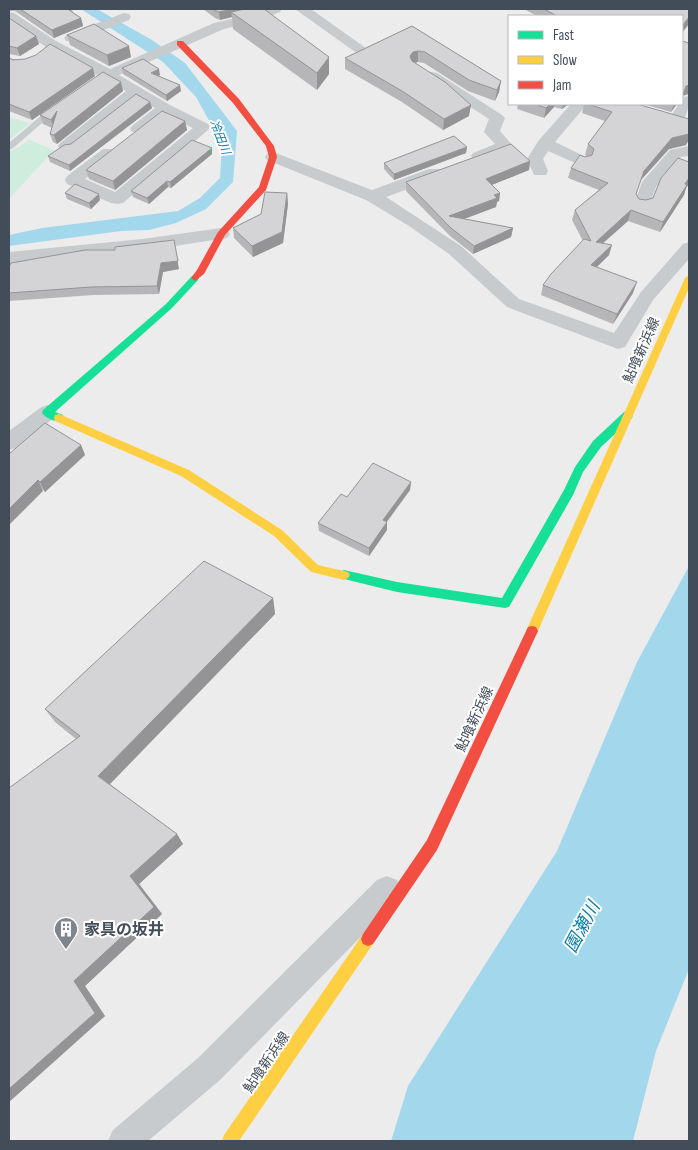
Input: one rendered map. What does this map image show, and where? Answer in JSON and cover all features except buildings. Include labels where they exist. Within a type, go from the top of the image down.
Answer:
[{"type":"street","points":[[242,9],[253,18]]},
{"type":"street","points":[[104,76],[219,26],[253,18],[275,9]]},
{"type":"street","points":[[302,9],[363,51]]},
{"type":"street","points":[[9,16],[104,76],[203,127],[117,199],[73,180],[165,108]]},
{"type":"street","points":[[36,56],[52,44],[124,17]]},
{"type":"street","points":[[9,442],[47,413],[170,306],[201,272],[221,234],[262,188],[272,157],[270,146],[236,101],[177,44]]},
{"type":"street","points":[[372,196],[505,146],[492,132],[497,118],[418,68]]},
{"type":"street","points":[[66,146],[136,91]]},
{"type":"street","points":[[658,115],[683,122],[689,100]]},
{"type":"street","points":[[540,171],[535,159],[545,143],[578,105]]},
{"type":"street","points":[[545,143],[582,161]]},
{"type":"street","points":[[642,204],[648,186],[676,153],[689,151]]},
{"type":"street","points":[[272,157],[372,196],[415,222],[455,250],[513,303],[618,342],[647,296],[689,248]]},
{"type":"street","points":[[9,258],[142,245],[221,234]]},
{"type":"street","name":"鮎喰新浜線","points":[[230,1141],[432,845],[548,597],[689,278]]},
{"type":"street","points":[[47,413],[185,473],[278,533],[315,569],[396,587],[505,603],[580,470],[597,444],[628,415]]},
{"type":"street","points":[[124,1141],[209,1069],[432,845]]},
{"type":"lane","points":[[9,148],[28,133],[39,120],[58,106]]},
{"type":"green space","points":[[9,117],[30,123],[9,140]]},
{"type":"green space","points":[[30,140],[54,150],[9,199],[9,152]]},
{"type":"water","name":"冷田川","points":[[81,9],[97,9],[152,40],[185,63],[237,131],[233,182],[206,209],[176,223],[149,230],[121,231],[9,246],[9,235],[42,228],[178,211],[200,198],[220,178],[222,144],[196,97],[163,62]]},
{"type":"water","name":"園瀬川","points":[[689,566],[689,969],[656,1051],[633,1141],[391,1141],[408,1086],[557,851],[637,662]]},
{"type":"traffic: fast","points":[[59,418],[47,413],[169,306],[195,278]]},
{"type":"traffic: fast","points":[[344,575],[397,587],[505,603],[569,492],[579,470],[597,444],[628,415]]},
{"type":"traffic: slow","points":[[532,631],[689,278]]},
{"type":"traffic: slow","points":[[59,418],[185,473],[278,533],[315,569],[344,575]]},
{"type":"traffic: slow","points":[[230,1141],[368,939]]},
{"type":"traffic: jam","points":[[180,43],[236,101],[270,146],[273,157],[263,188],[221,234],[201,272],[195,278]]},
{"type":"traffic: jam","points":[[368,939],[432,845],[532,631]]},
{"type":"place","name":"家具の坂井","points":[[66,950]]}]
